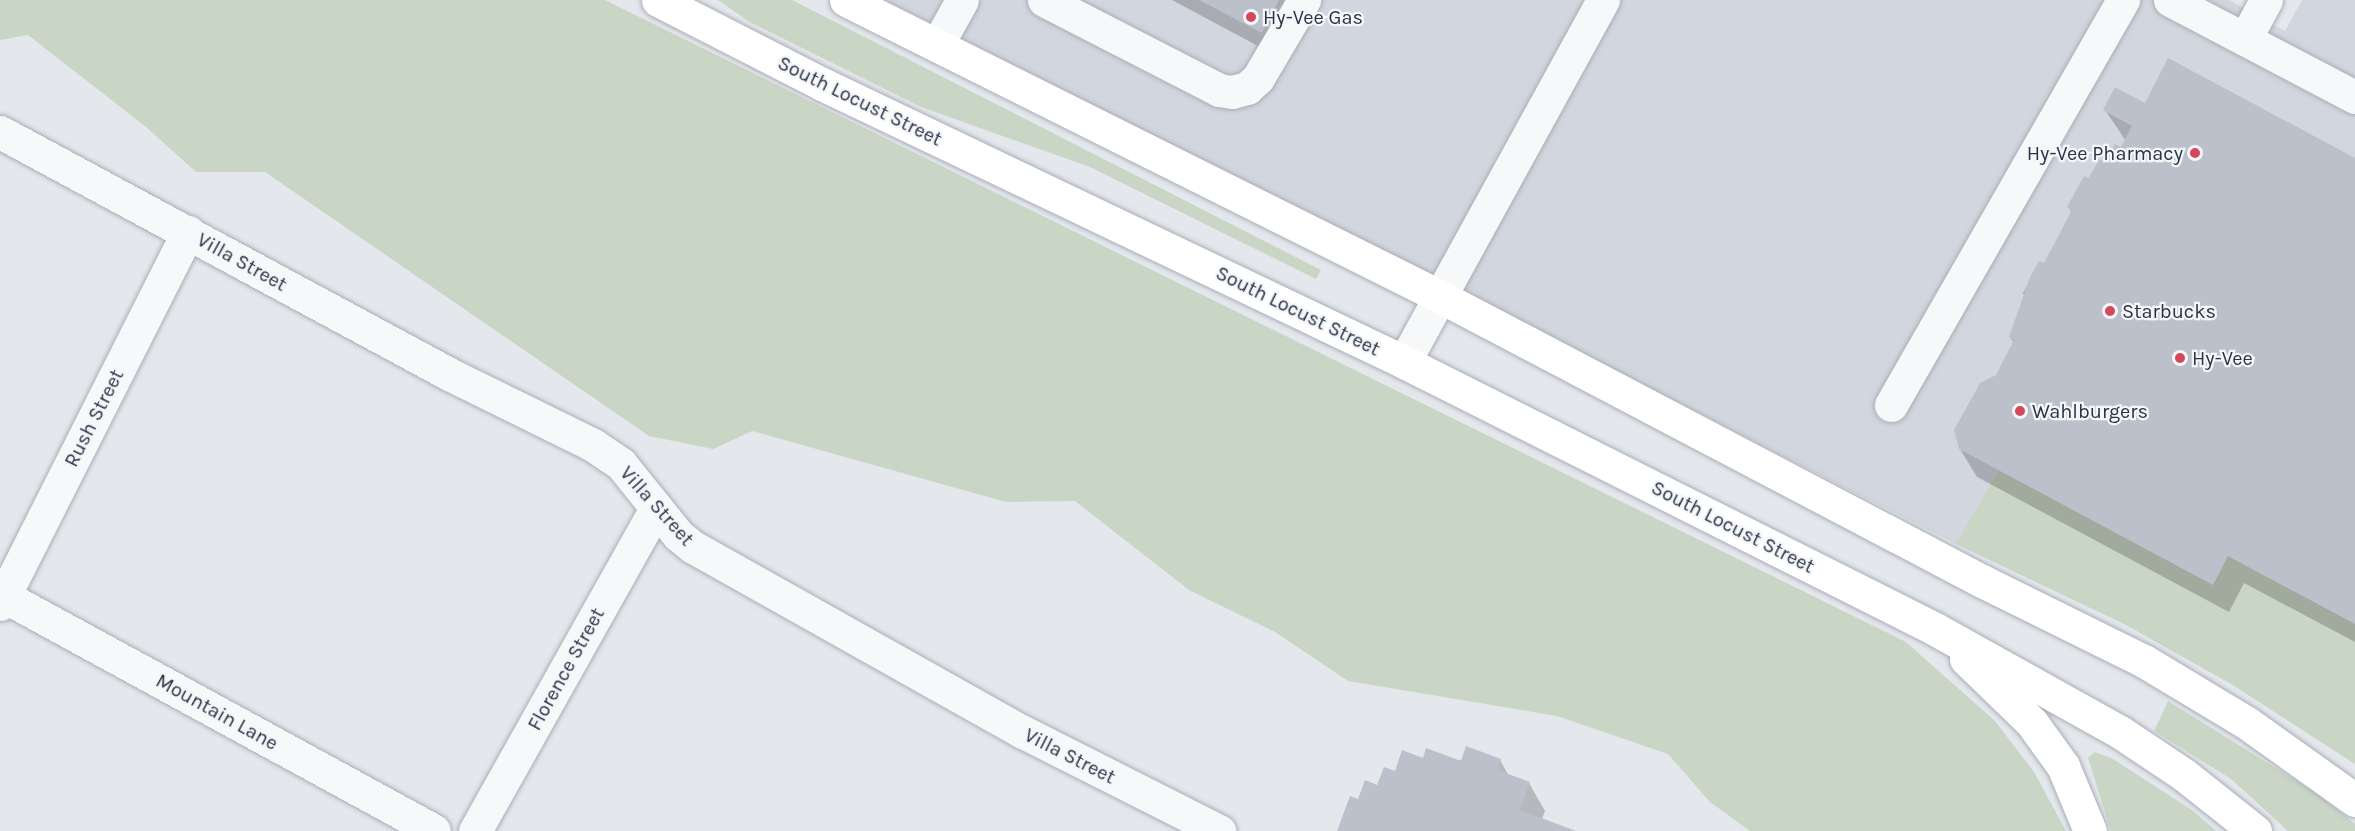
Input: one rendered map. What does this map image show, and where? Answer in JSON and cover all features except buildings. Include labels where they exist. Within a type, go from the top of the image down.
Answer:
[{"type":"highway","name":"South Locust Street","points":[[658,0],[822,84],[1404,362],[1935,629]]},
{"type":"highway","points":[[846,0],[1441,297],[2185,685],[2247,723],[2355,800]]},
{"type":"highway","points":[[1935,629],[2032,723],[2062,766],[2090,831]]},
{"type":"highway","points":[[1935,629],[2120,732],[2183,774],[2255,831]]},
{"type":"street","points":[[937,45],[962,0]]},
{"type":"street","points":[[1044,0],[1219,90],[1232,92],[1247,88],[1258,78],[1304,0]]},
{"type":"street","points":[[1404,362],[1603,0]]},
{"type":"street","points":[[1891,405],[2123,0]]},
{"type":"street","points":[[2170,0],[2355,97]]},
{"type":"street","points":[[2245,39],[2266,0]]},
{"type":"street","name":"Villa Street","points":[[0,132],[449,374],[593,445],[621,464],[656,508],[693,547],[1023,732],[1219,831]]},
{"type":"street","name":"Rush Street","points":[[1,598],[188,232]]},
{"type":"street","name":"Florence Street","points":[[475,831],[656,508]]},
{"type":"street","name":"Mountain Lane","points":[[1,598],[435,831]]},
{"type":"shaded area","points":[[885,0],[2229,0],[2285,31],[2302,0],[2355,0],[2355,715],[1956,544]]},
{"type":"green space","points":[[0,0],[605,0],[1906,642],[1995,721],[2034,772],[2066,831],[1750,831],[1710,802],[1668,754],[1557,716],[1348,681],[1275,632],[1189,590],[1075,501],[1006,502],[752,431],[713,449],[649,436],[265,172],[196,172],[146,127],[28,35],[0,40]]},
{"type":"green space","points":[[718,0],[792,0],[1321,270],[1316,279],[1090,167],[921,107],[748,21]]},
{"type":"green space","points":[[1999,470],[2213,585],[2228,556],[2355,624],[2355,764],[2231,684],[2124,624],[1956,544]]},
{"type":"green space","points":[[2168,701],[2319,795],[2355,824],[2355,831],[2288,831],[2231,779],[2154,731]]},
{"type":"green space","points":[[2095,752],[2113,759],[2192,810],[2216,831],[2111,831],[2088,758]]},
{"type":"place","name":"Hy-Vee Gas","points":[[1251,17]]},
{"type":"place","name":"Hy-Vee Pharmacy","points":[[2195,153]]},
{"type":"place","name":"Starbucks","points":[[2110,311]]},
{"type":"place","name":"Hy-Vee","points":[[2180,358]]},
{"type":"place","name":"Wahlburgers","points":[[2020,411]]}]
